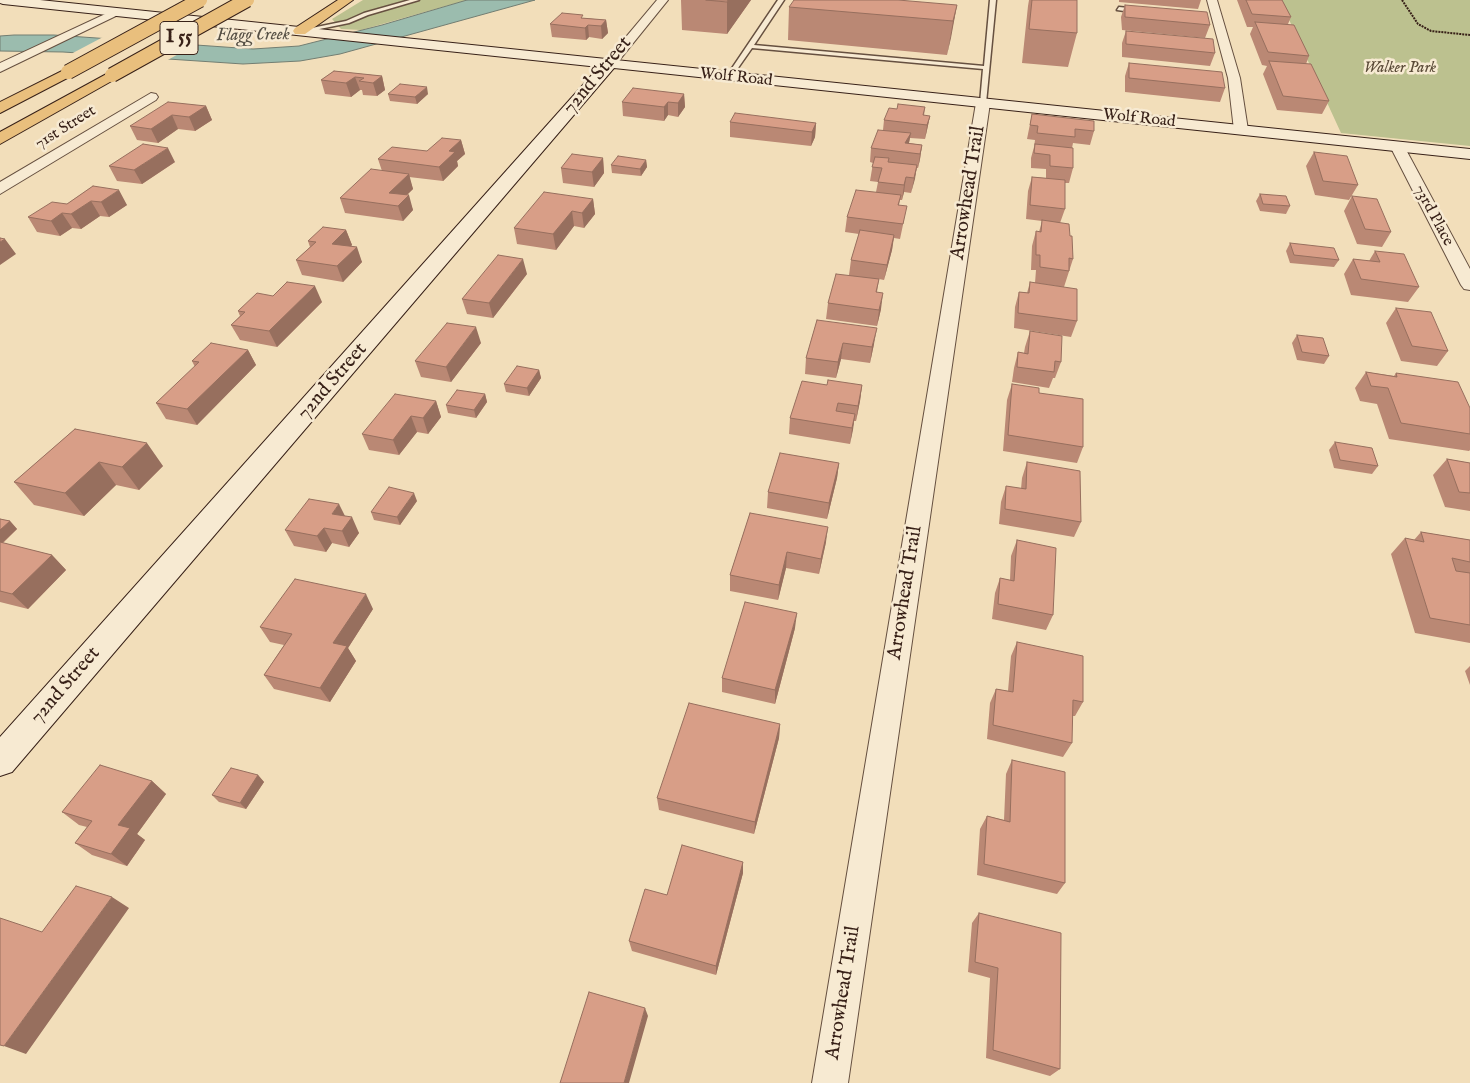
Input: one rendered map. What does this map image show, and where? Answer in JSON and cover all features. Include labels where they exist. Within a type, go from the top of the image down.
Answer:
[{"type":"highway","name":"I 55","points":[[0,108],[200,0]]},
{"type":"highway","name":"I 55","points":[[0,139],[247,0]]},
{"type":"highway","points":[[300,31],[347,0]]},
{"type":"street","name":"72nd Street","points":[[0,761],[609,65],[663,0]]},
{"type":"street","points":[[1212,0],[1213,18],[1241,130]]},
{"type":"street","name":"Wolf Road","points":[[5,2],[325,33],[609,65],[1470,154]]},
{"type":"street","points":[[1,68],[116,12]]},
{"type":"street","name":"71st Street","points":[[0,189],[151,96]]},
{"type":"street","name":"Arrowhead Trail","points":[[830,1083],[983,103]]},
{"type":"street","name":"73rd Place","points":[[1397,146],[1470,285]]},
{"type":"lane","points":[[300,31],[347,22],[366,14],[416,0]]},
{"type":"lane","points":[[729,77],[780,0]]},
{"type":"lane","points":[[983,103],[993,0]]},
{"type":"lane","points":[[1119,9],[1149,12]]},
{"type":"lane","points":[[750,46],[987,68]]},
{"type":"path","points":[[1402,0],[1418,24],[1431,30],[1470,35]]},
{"type":"green space","points":[[363,0],[467,0],[361,30],[341,29],[332,19]]},
{"type":"green space","name":"Walker Park","points":[[1280,0],[1470,0],[1470,146],[1341,133]]},
{"type":"shaded area","points":[[467,0],[535,0],[340,54],[300,61],[243,64],[63,52],[0,51],[0,36],[14,35],[54,35],[253,49],[299,46],[382,25]]},
{"type":"pier","points":[[105,36],[198,43],[166,61],[69,55]]},
{"type":"building","points":[[706,0],[728,0],[727,2]]},
{"type":"building","points":[[794,0],[898,0],[957,5],[953,21],[789,7]]},
{"type":"building","points":[[1032,0],[1077,0],[1077,33],[1029,29]]},
{"type":"building","points":[[1246,0],[1282,0],[1291,17],[1252,14]]},
{"type":"building","points":[[1125,5],[1207,12],[1210,25],[1125,17]]},
{"type":"building","points":[[562,13],[583,15],[581,18],[606,20],[601,26],[588,25],[585,28],[550,24]]},
{"type":"building","points":[[1255,22],[1294,25],[1309,56],[1268,52]]},
{"type":"building","points":[[1126,31],[1213,39],[1215,53],[1126,44]]},
{"type":"building","points":[[1269,61],[1311,64],[1329,101],[1283,96]]},
{"type":"building","points":[[1129,63],[1222,72],[1225,88],[1129,78]]},
{"type":"building","points":[[334,71],[382,76],[373,83],[359,81],[364,78],[355,77],[346,83],[321,80]]},
{"type":"building","points":[[400,84],[427,87],[415,97],[388,94]]},
{"type":"building","points":[[633,88],[684,94],[678,103],[668,102],[664,107],[622,102]]},
{"type":"building","points":[[168,102],[206,106],[189,117],[172,115],[151,129],[130,126]]},
{"type":"building","points":[[898,104],[925,107],[923,115],[930,116],[927,125],[884,120],[889,108],[897,109]]},
{"type":"building","points":[[735,113],[816,123],[812,132],[730,122]]},
{"type":"building","points":[[1032,114],[1094,121],[1094,131],[1075,129],[1075,137],[1037,133],[1038,126],[1030,125]]},
{"type":"building","points":[[878,130],[911,133],[905,143],[922,145],[920,154],[871,148]]},
{"type":"building","points":[[442,138],[461,140],[449,151],[455,152],[439,167],[378,159],[392,147],[427,151]]},
{"type":"building","points":[[143,144],[168,148],[134,170],[109,166]]},
{"type":"building","points":[[1035,144],[1073,148],[1073,168],[1050,166],[1050,155],[1034,153]]},
{"type":"building","points":[[1314,152],[1347,156],[1358,185],[1323,181]]},
{"type":"building","points":[[572,154],[603,158],[592,172],[561,168]]},
{"type":"building","points":[[618,156],[646,160],[640,169],[611,165]]},
{"type":"building","points":[[875,157],[889,158],[888,162],[917,165],[914,178],[906,177],[904,185],[878,182],[882,168],[872,167]]},
{"type":"building","points":[[371,169],[409,174],[389,193],[409,195],[398,206],[340,198]]},
{"type":"building","points":[[1032,177],[1065,180],[1065,209],[1030,205]]},
{"type":"building","points":[[93,186],[119,190],[101,202],[91,201],[71,214],[62,213],[51,221],[28,217],[52,202],[67,204]]},
{"type":"building","points":[[856,190],[901,195],[898,205],[907,206],[903,224],[847,217]]},
{"type":"building","points":[[544,192],[593,199],[582,213],[572,211],[553,234],[514,228]]},
{"type":"building","points":[[1260,194],[1286,196],[1290,206],[1263,204]]},
{"type":"building","points":[[1352,196],[1377,199],[1391,232],[1365,229]]},
{"type":"building","points":[[1042,220],[1069,224],[1070,236],[1072,236],[1073,259],[1069,258],[1069,271],[1040,267],[1040,255],[1036,255],[1036,231],[1041,232]]},
{"type":"building","points":[[323,227],[346,230],[332,244],[357,247],[337,266],[296,260],[316,242],[308,241]]},
{"type":"building","points":[[860,230],[894,235],[887,265],[851,260]]},
{"type":"building","points":[[1290,243],[1334,248],[1339,260],[1294,255]]},
{"type":"building","points":[[1375,251],[1404,254],[1419,287],[1361,279],[1353,259],[1380,262]]},
{"type":"building","points":[[498,255],[523,259],[489,303],[462,299]]},
{"type":"building","points":[[836,274],[879,279],[876,292],[883,293],[879,310],[828,303]]},
{"type":"building","points":[[287,282],[315,286],[269,331],[231,325],[245,312],[238,311],[257,293],[273,296]]},
{"type":"building","points":[[1030,282],[1077,289],[1077,321],[1018,313],[1019,292],[1029,293]]},
{"type":"building","points":[[1396,308],[1431,312],[1448,351],[1412,346]]},
{"type":"building","points":[[817,320],[877,328],[872,347],[843,343],[838,362],[806,358]]},
{"type":"building","points":[[447,323],[476,327],[446,367],[415,361]]},
{"type":"building","points":[[1030,331],[1062,336],[1061,362],[1055,361],[1054,372],[1017,367],[1018,352],[1028,354]]},
{"type":"building","points":[[1297,335],[1323,338],[1329,356],[1302,352]]},
{"type":"building","points":[[211,343],[248,350],[187,409],[156,403],[199,362],[192,361]]},
{"type":"building","points":[[517,366],[539,370],[527,388],[504,384]]},
{"type":"building","points":[[1366,372],[1397,377],[1396,373],[1458,382],[1470,408],[1470,434],[1401,423],[1388,388],[1371,386]]},
{"type":"building","points":[[828,380],[862,385],[858,406],[838,403],[836,411],[855,414],[852,428],[790,418],[802,381],[827,385]]},
{"type":"building","points":[[1012,384],[1039,388],[1039,393],[1083,399],[1083,447],[1008,435]]},
{"type":"building","points":[[457,390],[485,394],[474,410],[446,405]]},
{"type":"building","points":[[395,394],[436,401],[423,418],[411,416],[393,440],[362,434]]},
{"type":"building","points":[[75,429],[147,443],[122,467],[99,462],[65,493],[14,482]]},
{"type":"building","points":[[1335,442],[1372,448],[1378,466],[1340,460]]},
{"type":"building","points":[[780,453],[839,463],[829,503],[768,492]]},
{"type":"building","points":[[1447,459],[1470,463],[1470,493],[1459,492]]},
{"type":"building","points":[[1027,462],[1080,471],[1081,522],[1005,509],[1006,486],[1026,489]]},
{"type":"building","points":[[389,487],[414,493],[397,517],[371,512]]},
{"type":"building","points":[[309,499],[339,504],[332,514],[352,517],[342,531],[324,528],[317,536],[285,530]]},
{"type":"building","points":[[750,513],[828,527],[821,559],[787,552],[779,585],[730,575]]},
{"type":"building","points":[[0,519],[10,521],[0,530]]},
{"type":"building","points":[[1421,532],[1470,540],[1470,562],[1452,558],[1456,571],[1470,573],[1470,625],[1430,618],[1405,538],[1424,542]]},
{"type":"building","points":[[1017,540],[1056,548],[1053,615],[998,604],[1000,578],[1014,581]]},
{"type":"building","points":[[0,542],[52,555],[12,594],[0,591]]},
{"type":"building","points":[[295,579],[366,594],[333,643],[347,646],[320,688],[264,675],[292,634],[260,627]]},
{"type":"building","points":[[745,602],[797,613],[775,690],[722,678]]},
{"type":"building","points":[[1017,642],[1083,656],[1083,702],[1073,700],[1072,743],[993,725],[996,689],[1013,692]]},
{"type":"building","points":[[689,703],[780,724],[755,822],[657,798]]},
{"type":"building","points":[[1012,760],[1065,772],[1065,883],[984,864],[987,816],[1010,822]]},
{"type":"building","points":[[100,765],[152,781],[118,825],[130,828],[111,854],[75,843],[92,821],[62,812]]},
{"type":"building","points":[[231,768],[258,775],[240,803],[212,795]]},
{"type":"building","points":[[682,845],[743,862],[716,966],[629,941],[645,889],[667,895]]},
{"type":"building","points":[[76,886],[112,897],[4,1046],[0,1045],[0,918],[42,932]]},
{"type":"building","points":[[979,913],[1061,933],[1060,1069],[993,1050],[998,968],[975,962]]},
{"type":"building","points":[[589,992],[645,1008],[624,1083],[560,1083]]},
{"type":"water label","name":"Flagg Creek","points":[[253,36]]}]
